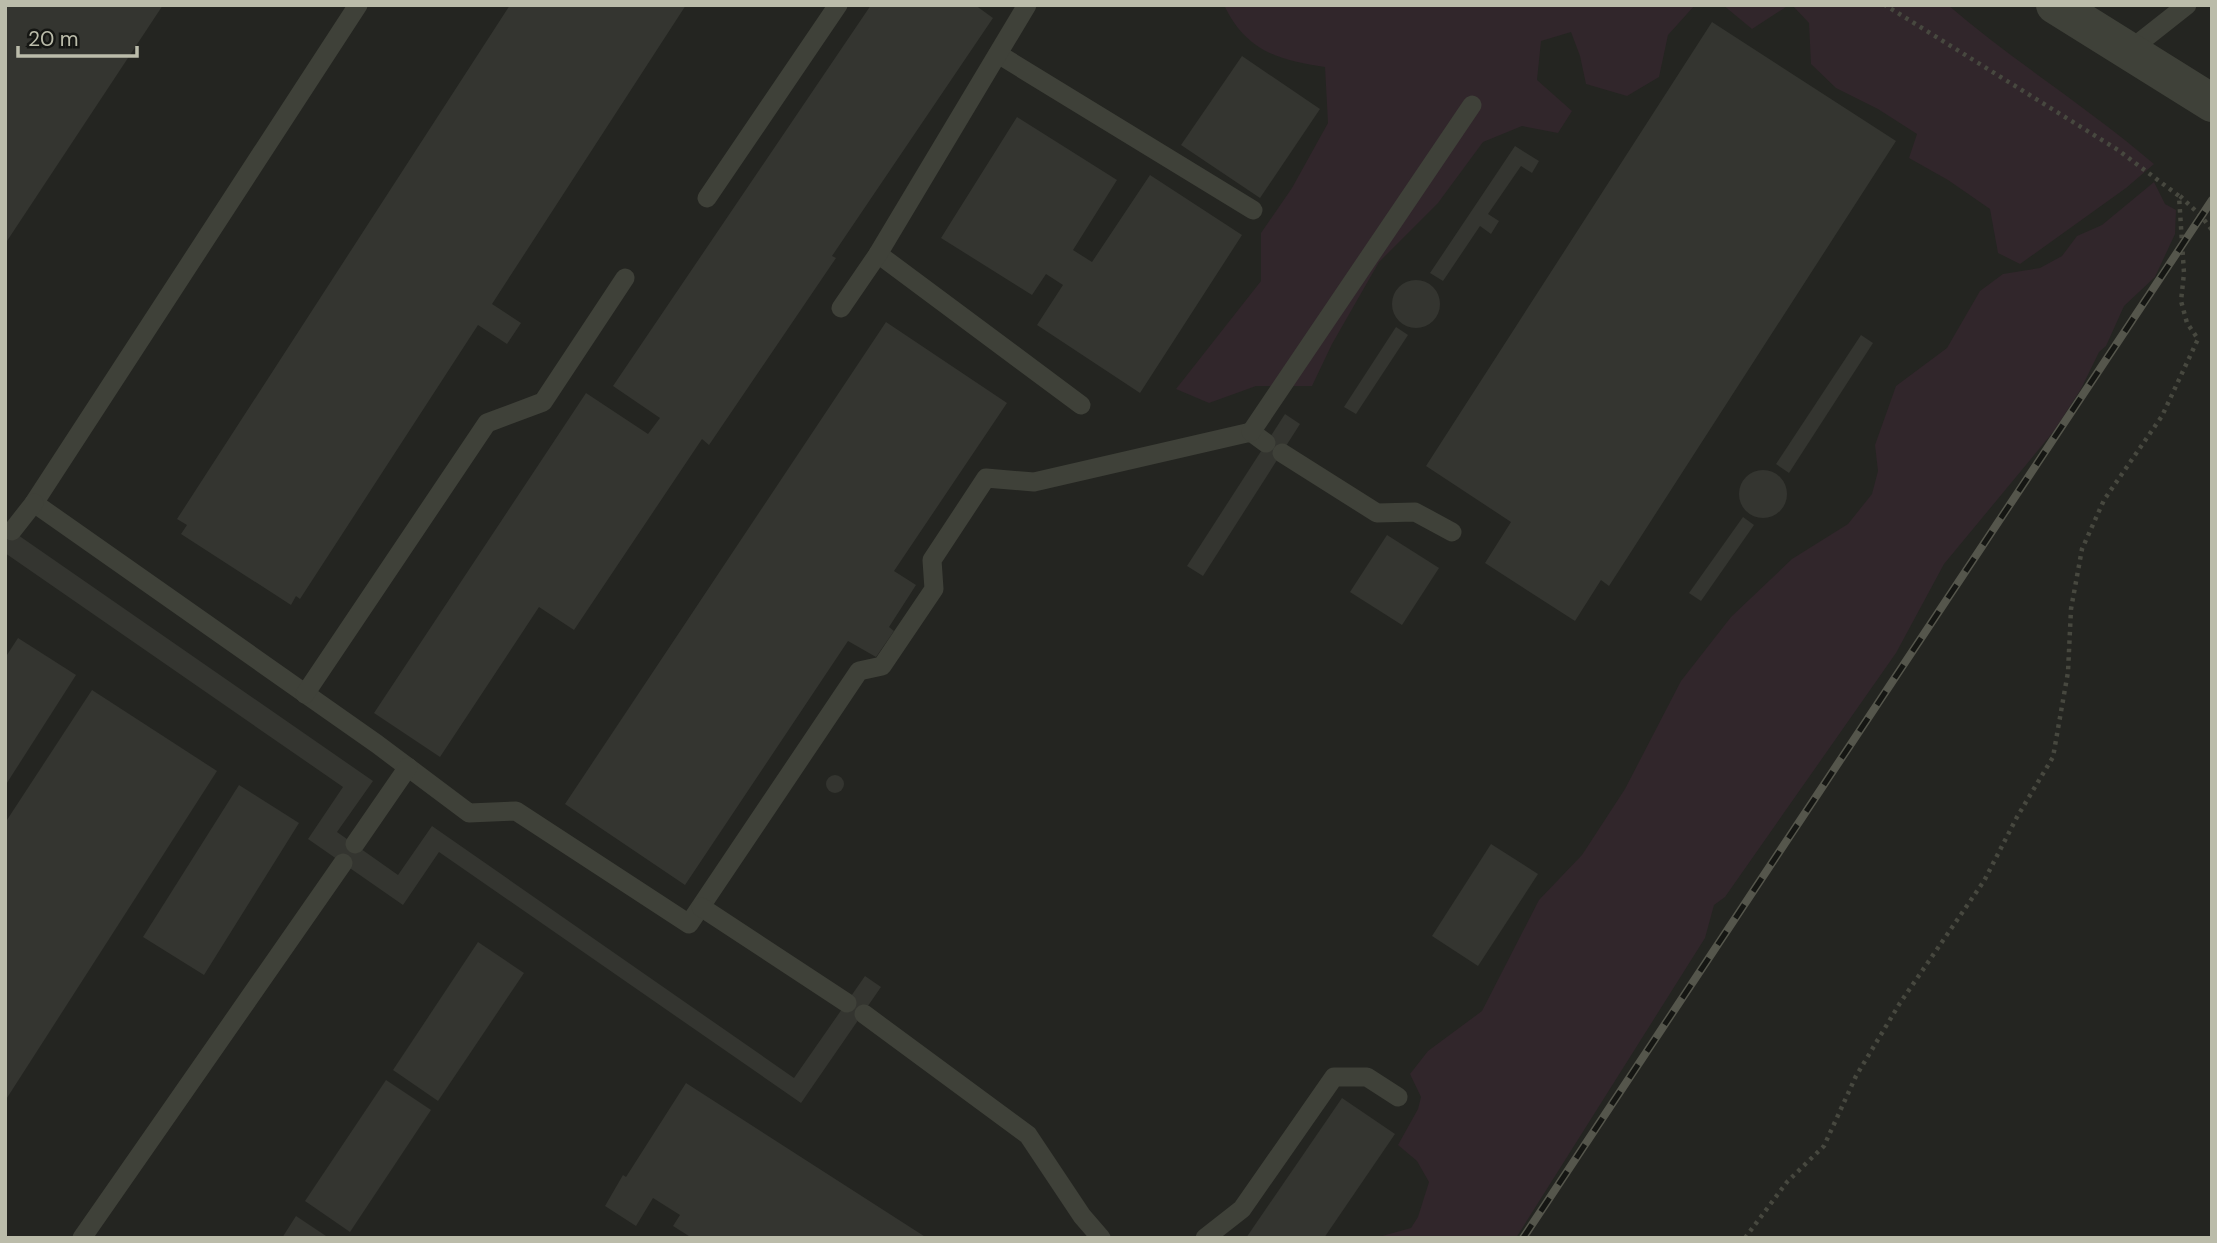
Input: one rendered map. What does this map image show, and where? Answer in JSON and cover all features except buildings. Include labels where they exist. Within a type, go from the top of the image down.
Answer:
[{"type":"street","points":[[2055,5],[2212,103]]},
{"type":"lane","points":[[12,531],[34,503],[358,5]]},
{"type":"lane","points":[[707,198],[838,5]]},
{"type":"lane","points":[[841,308],[878,254],[1027,5]]},
{"type":"lane","points":[[2130,50],[2187,5]]},
{"type":"lane","points":[[998,54],[1253,210]]},
{"type":"lane","points":[[1266,443],[1472,105]]},
{"type":"lane","points":[[878,254],[1081,405]]},
{"type":"lane","points":[[305,694],[487,423],[543,402],[625,278]]},
{"type":"lane","points":[[34,503],[469,813],[516,811],[689,924],[859,671],[882,666],[934,589],[932,560],[986,478],[1034,482],[1266,443],[1377,513],[1415,512],[1452,532]]},
{"type":"lane","points":[[355,844],[408,768]]},
{"type":"lane","points":[[82,1238],[343,863]]},
{"type":"lane","points":[[701,907],[847,1003]]},
{"type":"lane","points":[[864,1014],[1028,1135],[1082,1216],[1101,1238]]},
{"type":"lane","points":[[1205,1238],[1242,1209],[1334,1077],[1367,1077],[1398,1097]]},
{"type":"path","points":[[1885,5],[2118,150],[2179,196],[2212,230]]},
{"type":"path","points":[[1745,1238],[1787,1182],[1824,1146],[1857,1076],[1899,1003],[1984,881],[2017,817],[2053,757],[2068,672],[2071,609],[2082,549],[2104,500],[2162,416],[2198,339],[2187,323],[2181,301],[2184,273],[2179,196]]},
{"type":"shaded area","points":[[5,5],[2212,5],[2212,1238],[5,1238]]},
{"type":"shaded area","points":[[1224,5],[1695,5],[1668,35],[1659,77],[1627,96],[1586,84],[1571,32],[1541,41],[1537,80],[1572,111],[1558,133],[1522,126],[1483,142],[1438,203],[1379,262],[1332,344],[1312,386],[1256,386],[1209,403],[1176,389],[1261,281],[1261,233],[1292,188],[1328,123],[1325,67],[1292,61],[1265,51],[1242,33]]},
{"type":"shaded area","points":[[1723,5],[1789,5],[1752,29]]},
{"type":"shaded area","points":[[1792,5],[1948,5],[2154,164],[2126,188],[2020,264],[1998,253],[1990,209],[1948,180],[1909,158],[1917,134],[1878,109],[1836,88],[1811,64],[1809,23]]},
{"type":"shaded area","points":[[2154,182],[2165,204],[2176,210],[2175,234],[2155,277],[2124,306],[2106,346],[2099,352],[2081,389],[2054,431],[1944,564],[1896,653],[1725,897],[1714,905],[1705,938],[1516,1238],[1375,1238],[1411,1228],[1418,1217],[1429,1182],[1417,1161],[1398,1145],[1418,1109],[1421,1097],[1410,1074],[1428,1051],[1482,1011],[1539,900],[1582,855],[1625,789],[1681,681],[1731,617],[1792,559],[1848,524],[1872,494],[1878,471],[1875,445],[1896,386],[1947,348],[1980,291],[2003,274],[2040,268],[2062,256],[2077,236],[2102,225]]},
{"type":"railway","points":[[1523,1238],[2212,200]]}]
